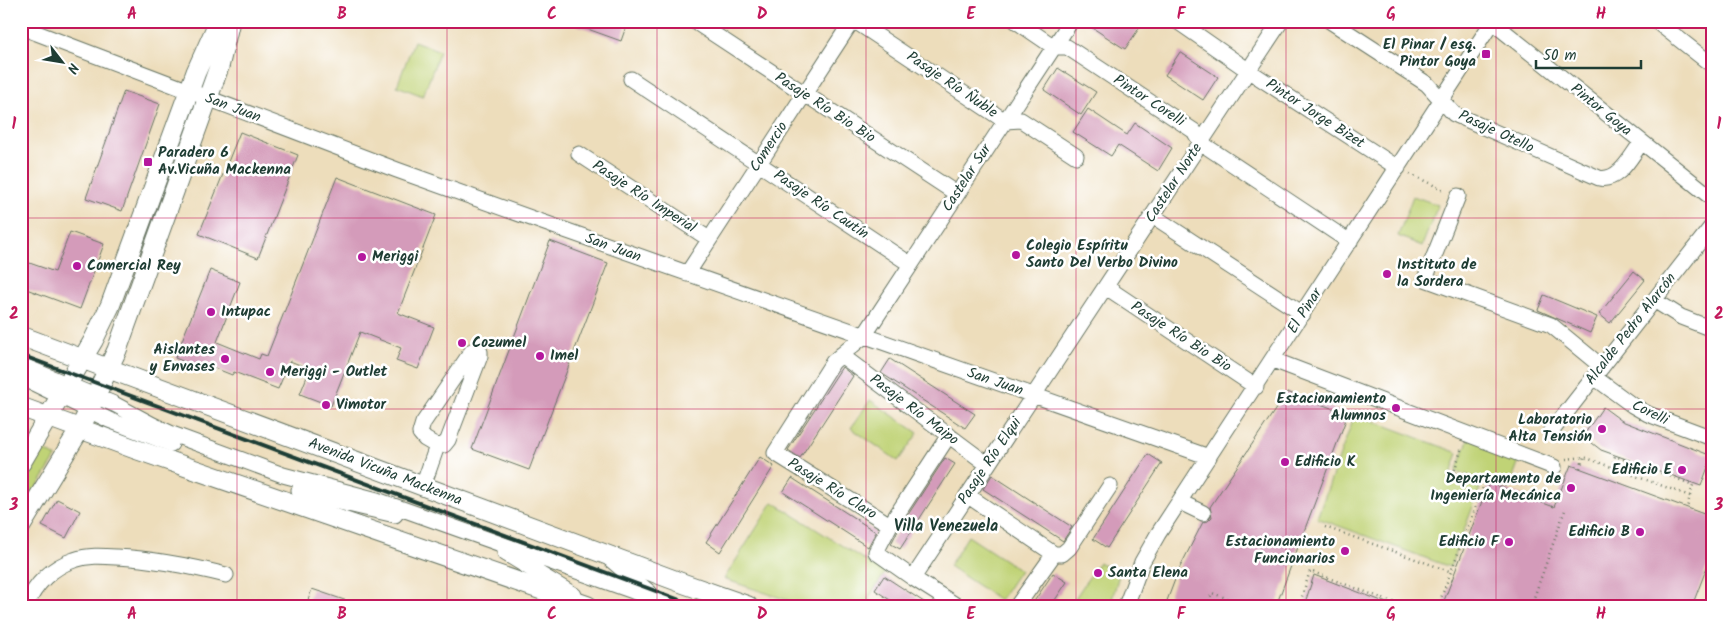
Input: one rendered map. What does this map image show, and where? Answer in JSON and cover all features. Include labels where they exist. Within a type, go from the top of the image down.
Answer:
[{"type":"main road","points":[[21,463],[83,359],[110,306],[201,59],[219,21]]},
{"type":"main road","points":[[21,526],[80,429],[117,350],[219,67],[230,21]]},
{"type":"main road","name":"Avenida Vicuña Mackenna","points":[[21,336],[748,606]]},
{"type":"main road","points":[[21,407],[585,605]]},
{"type":"street","name":"Pasaje Río Bio Bio","points":[[694,21],[957,194]]},
{"type":"street","name":"Comercio","points":[[687,274],[804,94],[854,21]]},
{"type":"street","name":"Pasaje Río Ñuble","points":[[854,21],[1005,121],[1021,120],[1076,156]]},
{"type":"street","name":"Pintor Corelli","points":[[1016,21],[1054,47],[1067,47],[1194,131],[1201,144],[1350,242]]},
{"type":"street","name":"Castelar Sur","points":[[775,453],[833,362],[864,336],[1071,21]]},
{"type":"street","name":"Pintor Jorge Bizet","points":[[1177,21],[1249,71],[1398,168]]},
{"type":"street","name":"Castelar Norte","points":[[1035,395],[1282,21]]},
{"type":"street","name":"Pasaje Otello","points":[[1330,21],[1427,84],[1454,114],[1604,179],[1616,175],[1641,143]]},
{"type":"street","points":[[1656,21],[1712,65]]},
{"type":"street","name":"El Pinar","points":[[1126,606],[1135,579],[1149,549],[1492,22]]},
{"type":"street","name":"Pintor Goya","points":[[1492,22],[1712,198]]},
{"type":"street","name":"San Juan","points":[[21,27],[424,180],[1209,457]]},
{"type":"street","name":"Pasaje Río Cautín","points":[[631,79],[910,264]]},
{"type":"street","name":"Pasaje Río Imperial","points":[[579,154],[709,239]]},
{"type":"street","points":[[1458,196],[1425,279],[1550,325],[1598,372]]},
{"type":"street","points":[[1152,216],[1303,314]]},
{"type":"street","name":"Alcalde Pedro Alarcón","points":[[1551,432],[1712,226]]},
{"type":"street","name":"Pasaje Río Bio Bio","points":[[1106,287],[1256,387]]},
{"type":"street","points":[[1654,300],[1681,317],[1712,329]]},
{"type":"street","points":[[476,349],[480,352],[480,356],[448,440],[444,445],[438,446],[425,439],[420,433],[423,423],[472,352],[476,349]]},
{"type":"street","name":"Pasaje Río Maipo","points":[[841,355],[987,464]]},
{"type":"street","points":[[1273,360],[1554,467]]},
{"type":"street","points":[[21,365],[64,391]]},
{"type":"street","name":"Corelli","points":[[1598,372],[1632,405],[1648,414],[1712,438]]},
{"type":"street","points":[[21,377],[64,391],[92,403],[135,430],[289,486],[335,501],[414,521],[645,606]]},
{"type":"street","name":"Pasaje Río Elqui","points":[[912,578],[1035,395]]},
{"type":"street","points":[[92,403],[128,410],[153,426],[167,432],[283,475],[377,500],[666,604]]},
{"type":"street","points":[[949,435],[890,525],[876,552],[912,578],[957,606]]},
{"type":"street","points":[[423,486],[438,446]]},
{"type":"street","name":"Pasaje Río Claro","points":[[775,453],[890,525]]},
{"type":"street","points":[[967,495],[1054,554],[1062,554],[1069,548],[1110,486]]},
{"type":"street","points":[[1180,502],[1203,512]]},
{"type":"street","points":[[505,553],[585,605]]},
{"type":"street","points":[[603,553],[666,604]]},
{"type":"street","points":[[1017,606],[1054,554]]},
{"type":"street","points":[[26,606],[32,594],[46,576],[64,564],[84,557],[133,558],[167,562],[226,575]]},
{"type":"path","points":[[1398,168],[1436,188],[1458,196]]},
{"type":"path","points":[[1438,606],[1484,484],[1454,472],[1466,434]]},
{"type":"path","points":[[1612,467],[1615,456],[1693,485],[1686,508]]},
{"type":"path","points":[[1580,468],[1584,457]]},
{"type":"path","points":[[1554,467],[1564,459],[1584,457],[1690,496]]},
{"type":"path","points":[[1531,606],[1565,510]]},
{"type":"path","points":[[1324,527],[1452,572]]},
{"type":"path","points":[[1299,606],[1310,572],[1403,606]]},
{"type":"path","points":[[1207,606],[1212,593],[1248,606]]},
{"type":"green space","points":[[414,41],[440,51],[423,96],[397,86]]},
{"type":"green space","points":[[1413,196],[1438,205],[1422,246],[1398,236]]},
{"type":"green space","points":[[870,400],[918,433],[898,461],[851,428]]},
{"type":"green space","points":[[1355,414],[1458,453],[1450,477],[1480,488],[1450,567],[1317,518]]},
{"type":"green space","points":[[1469,438],[1520,458],[1508,490],[1456,471]]},
{"type":"green space","points":[[39,447],[56,457],[21,513],[21,478]]},
{"type":"green space","points":[[773,502],[885,573],[868,599],[877,606],[805,606],[724,579]]},
{"type":"green space","points":[[968,536],[1020,570],[1000,600],[949,566]]},
{"type":"green space","points":[[1099,562],[1119,575],[1110,606],[1070,606]]},
{"type":"building","points":[[571,21],[628,21],[621,41],[571,23]]},
{"type":"building","points":[[1082,21],[1131,21],[1140,27],[1125,49]]},
{"type":"building","points":[[1180,52],[1218,77],[1203,100],[1165,75]]},
{"type":"building","points":[[1058,68],[1096,92],[1081,115],[1044,90]]},
{"type":"building","points":[[124,91],[160,104],[122,211],[86,198]]},
{"type":"building","points":[[1088,109],[1127,135],[1135,123],[1172,148],[1158,171],[1118,145],[1111,156],[1073,132]]},
{"type":"building","points":[[240,132],[298,155],[258,258],[199,234]]},
{"type":"building","name":"Meriggi","points":[[337,177],[436,215],[398,313],[434,327],[418,369],[396,361],[401,348],[360,332],[331,406],[300,394],[310,369],[290,361],[278,389],[234,372],[232,375],[207,365],[205,370],[175,358],[210,270],[240,282],[217,342],[259,359],[261,354],[267,356]]},
{"type":"building","name":"Comercial Rey","points":[[70,232],[104,244],[80,309],[21,287],[21,260],[55,272]]},
{"type":"building","name":"Imel","points":[[550,241],[608,263],[529,470],[472,449]]},
{"type":"building","points":[[1634,271],[1645,280],[1610,323],[1599,314]]},
{"type":"building","points":[[1544,295],[1597,317],[1590,333],[1538,310]]},
{"type":"building","points":[[890,359],[975,414],[965,428],[881,373]]},
{"type":"building","points":[[842,367],[853,376],[800,458],[788,450]]},
{"type":"building","name":"Edificio K","points":[[1287,392],[1348,414],[1276,606],[1165,606],[1179,569],[1203,522],[1208,521],[1212,517],[1210,507]]},
{"type":"building","name":"Edificio E","points":[[1603,407],[1622,421],[1712,456],[1701,486],[1601,450],[1583,436]]},
{"type":"building","points":[[1148,454],[1162,463],[1107,548],[1093,539]]},
{"type":"building","points":[[760,457],[774,466],[720,552],[706,542]]},
{"type":"building","points":[[945,458],[955,464],[900,549],[891,544],[898,530]]},
{"type":"building","points":[[1571,465],[1712,517],[1712,554],[1692,606],[1442,606],[1489,483],[1554,507]]},
{"type":"building","points":[[992,475],[1072,527],[1063,541],[983,489]]},
{"type":"building","points":[[792,478],[876,532],[868,547],[783,492]]},
{"type":"building","points":[[57,499],[80,511],[66,538],[42,526]]},
{"type":"building","points":[[1053,573],[1067,582],[1051,606],[1031,606]]},
{"type":"building","points":[[1314,575],[1392,605],[1392,606],[1304,606]]},
{"type":"building","points":[[884,576],[930,606],[899,606],[875,590]]},
{"type":"building","points":[[312,589],[356,604],[356,606],[306,606]]},
{"type":"railway","points":[[21,355],[696,606]]},
{"type":"place","name":"El Pinar / esq. Pintor Goya","points":[[1486,54]]},
{"type":"place","name":"Paradero 6 Av.Vicuña Mackenna","points":[[148,162]]},
{"type":"place","name":"Colegio Espíritu Santo Del Verbo Divino","points":[[1016,255]]},
{"type":"place","name":"Meriggi","points":[[362,257]]},
{"type":"place","name":"Comercial Rey","points":[[77,266]]},
{"type":"place","name":"Instituto de la Sordera","points":[[1387,274]]},
{"type":"place","name":"Intupac","points":[[211,312]]},
{"type":"place","name":"Cozumel","points":[[462,343]]},
{"type":"place","name":"Imel","points":[[540,356]]},
{"type":"place","name":"Aislantes y Envases","points":[[225,359]]},
{"type":"place","name":"Meriggi - Outlet","points":[[270,372]]},
{"type":"place","name":"Vimotor","points":[[326,405]]},
{"type":"place","name":"Estacionamiento Alumnos","points":[[1396,408]]},
{"type":"place","name":"Laboratorio Alta Tensión","points":[[1602,429]]},
{"type":"place","name":"Edificio K","points":[[1285,462]]},
{"type":"place","name":"Edificio E","points":[[1682,470]]},
{"type":"place","name":"Departamento de Ingeniería Mecánica","points":[[1571,488]]},
{"type":"place","name":"Edificio B","points":[[1640,532]]},
{"type":"place","name":"Edificio F","points":[[1509,542]]},
{"type":"place","name":"Estacionamiento Funcionarios","points":[[1345,551]]},
{"type":"place","name":"Santa Elena","points":[[1098,573]]},
{"type":"district","name":"Villa Venezuela","points":[[946,526]]}]
